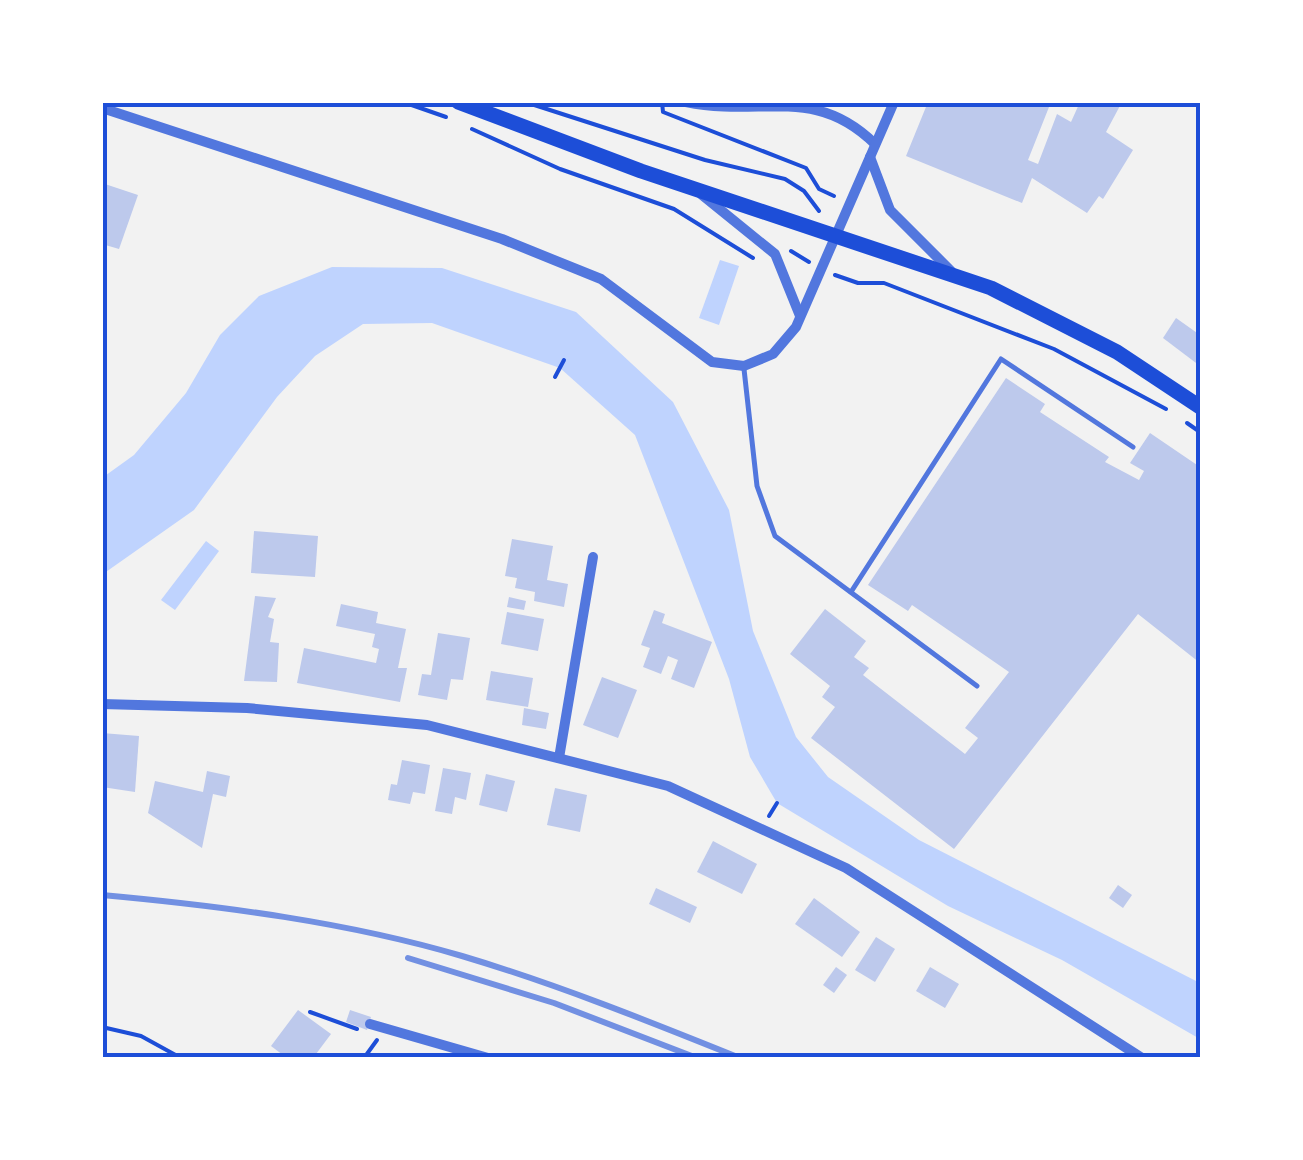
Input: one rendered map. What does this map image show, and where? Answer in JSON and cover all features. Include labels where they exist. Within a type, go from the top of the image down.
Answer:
[{"type":"main road","points":[[458,102],[692,188],[991,288],[1117,352],[1200,407]]},
{"type":"street","points":[[686,102],[743,110],[817,108],[836,113],[875,144]]},
{"type":"street","points":[[102,108],[502,239],[601,279],[712,362],[744,366],[773,354],[800,317],[894,102]]},
{"type":"street","points":[[870,156],[890,210],[958,276]]},
{"type":"street","points":[[692,188],[775,254],[800,317]]},
{"type":"street","points":[[559,758],[593,557]]},
{"type":"street","points":[[102,704],[247,708],[427,726],[668,786],[846,868],[1142,1058]]},
{"type":"street","points":[[370,1024],[488,1058]]},
{"type":"lane","points":[[851,592],[1001,359],[1133,447]]},
{"type":"lane","points":[[744,366],[758,486],[775,536],[978,686]]},
{"type":"path","points":[[403,102],[445,116],[560,169],[674,210],[743,254],[758,259],[790,250],[822,270],[858,283],[884,284],[1054,349],[1200,432]]},
{"type":"path","points":[[524,102],[706,160],[785,179],[804,191],[837,234]]},
{"type":"path","points":[[662,102],[663,112],[806,168],[816,178],[818,189],[850,204]]},
{"type":"path","points":[[555,377],[564,360]]},
{"type":"path","points":[[310,1012],[368,1032],[370,1024]]},
{"type":"path","points":[[102,1027],[141,1036],[181,1058]]},
{"type":"water","points":[[720,260],[739,266],[719,325],[699,318]]},
{"type":"water","points":[[332,267],[442,268],[576,312],[673,402],[729,510],[753,631],[796,737],[828,777],[919,840],[1200,983],[1200,1039],[1062,960],[948,906],[777,803],[750,757],[729,679],[635,435],[560,368],[432,323],[363,324],[315,356],[277,397],[194,510],[103,574],[102,478],[134,455],[186,393],[220,335],[259,296]]},
{"type":"water","points":[[206,541],[219,551],[175,610],[161,600]]},
{"type":"building","points":[[928,102],[1051,102],[1028,160],[1038,164],[1057,114],[1071,122],[1080,102],[1122,102],[1106,132],[1133,150],[1103,199],[1099,196],[1087,213],[1032,178],[1022,203],[906,156]]},
{"type":"building","points":[[102,183],[138,195],[119,249],[102,244]]},
{"type":"building","points":[[1176,318],[1200,335],[1200,366],[1163,338]]},
{"type":"building","points":[[1006,378],[1045,404],[1040,412],[1109,457],[1105,462],[1139,480],[1144,471],[1130,463],[1150,433],[1200,467],[1200,663],[1138,614],[954,849],[811,738],[835,707],[822,697],[830,686],[790,654],[825,609],[866,641],[854,657],[869,668],[863,675],[965,754],[978,738],[965,728],[1009,672],[912,605],[908,611],[868,585]]},
{"type":"building","points":[[254,531],[318,536],[315,577],[251,573]]},
{"type":"building","points":[[512,539],[553,546],[547,580],[568,584],[564,607],[534,601],[535,592],[515,588],[517,578],[505,576]]},
{"type":"building","points":[[255,596],[276,598],[268,617],[274,619],[270,642],[279,643],[277,682],[244,681]]},
{"type":"building","points":[[509,597],[526,601],[524,610],[507,607]]},
{"type":"building","points":[[341,604],[378,612],[376,623],[406,629],[398,668],[407,668],[400,702],[297,683],[304,648],[376,663],[379,649],[372,647],[375,634],[336,626]]},
{"type":"building","points":[[654,610],[665,614],[662,623],[712,642],[694,688],[671,679],[678,660],[668,656],[661,674],[643,667],[650,648],[641,645]]},
{"type":"building","points":[[507,612],[544,619],[538,651],[501,644]]},
{"type":"building","points":[[438,633],[470,638],[463,680],[451,679],[447,700],[418,695],[422,674],[431,675]]},
{"type":"building","points":[[491,671],[533,678],[528,707],[486,700]]},
{"type":"building","points":[[602,677],[637,690],[618,738],[583,725]]},
{"type":"building","points":[[524,708],[549,713],[546,729],[522,725]]},
{"type":"building","points":[[102,733],[139,736],[135,792],[102,787]]},
{"type":"building","points":[[402,760],[430,765],[425,794],[413,792],[410,804],[388,800],[391,784],[397,785]]},
{"type":"building","points":[[443,768],[471,773],[466,800],[455,797],[452,814],[435,811]]},
{"type":"building","points":[[207,771],[230,776],[226,797],[213,794],[202,848],[148,813],[155,781],[203,792]]},
{"type":"building","points":[[486,774],[515,781],[507,812],[479,805]]},
{"type":"building","points":[[555,788],[587,795],[580,832],[547,825]]},
{"type":"building","points":[[713,841],[757,864],[742,894],[697,872]]},
{"type":"building","points":[[1118,885],[1132,895],[1123,908],[1109,898]]},
{"type":"building","points":[[656,888],[697,907],[690,923],[649,904]]},
{"type":"building","points":[[814,898],[860,932],[842,957],[795,924]]},
{"type":"building","points":[[876,937],[895,949],[875,982],[855,970]]},
{"type":"building","points":[[836,967],[847,975],[834,993],[823,985]]},
{"type":"building","points":[[930,967],[959,984],[945,1008],[916,991]]},
{"type":"building","points":[[298,1010],[331,1034],[313,1058],[287,1058],[271,1046]]},
{"type":"building","points":[[350,1010],[371,1017],[367,1030],[346,1022]]},
{"type":"railway","points":[[102,895],[284,917],[418,944],[567,991],[740,1058]]},
{"type":"railway","points":[[408,958],[554,1003],[697,1058]]}]
